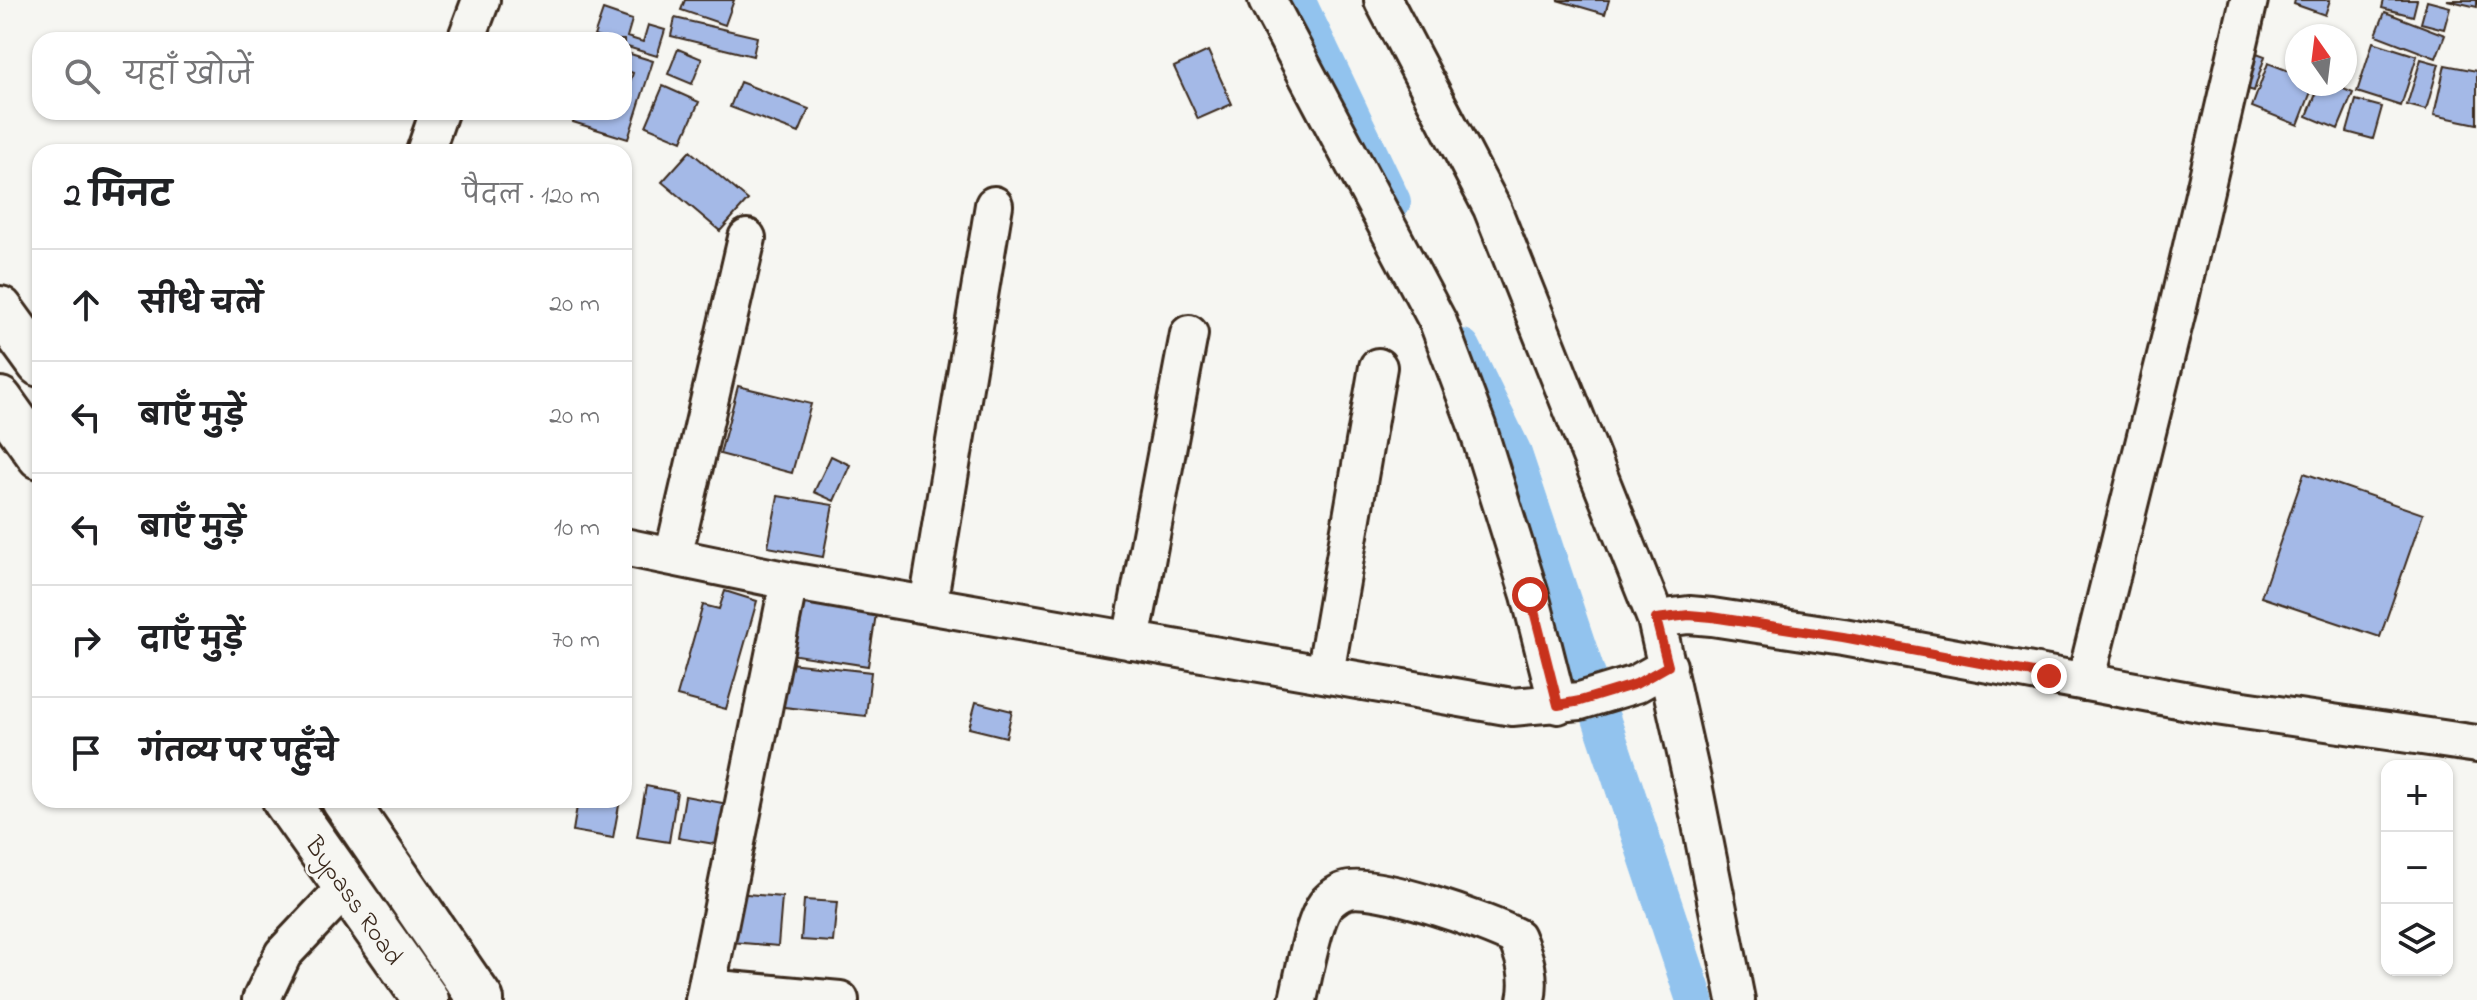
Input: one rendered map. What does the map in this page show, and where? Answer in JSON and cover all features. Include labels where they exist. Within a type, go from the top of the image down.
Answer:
[{"type":"main road","points":[[0,309],[32,353]]},
{"type":"main road","name":"Bypass Road","points":[[291,808],[426,1000]]},
{"type":"main road","name":"Bypass Road","points":[[349,808],[481,1000]]},
{"type":"street","points":[[469,32],[481,0]]},
{"type":"street","points":[[1267,0],[1438,322],[1569,703]]},
{"type":"street","points":[[1383,0],[1492,208],[1656,619],[1736,1000]]},
{"type":"street","points":[[2085,682],[2177,311],[2249,0]]},
{"type":"street","points":[[428,144],[436,120]]},
{"type":"street","points":[[928,605],[994,205]]},
{"type":"street","points":[[673,557],[747,238]]},
{"type":"street","points":[[1131,641],[1189,334]]},
{"type":"street","points":[[1325,674],[1378,367]]},
{"type":"street","points":[[632,549],[789,581],[1512,707],[1569,703],[1636,684],[1668,666]]},
{"type":"street","points":[[789,581],[706,994],[840,1000]]},
{"type":"street","points":[[1656,619],[1689,615],[1712,617],[1843,637],[2216,706],[2477,744]]},
{"type":"street","points":[[261,1000],[283,954],[346,887]]},
{"type":"street","points":[[1298,1000],[1316,928],[1326,903],[1345,890],[1373,890],[1495,926],[1516,937],[1525,959],[1529,985],[1526,1000]]},
{"type":"building","points":[[685,0],[734,0],[725,25],[681,10]]},
{"type":"building","points":[[1557,0],[1609,0],[1605,14]]},
{"type":"building","points":[[2295,0],[2330,0],[2325,15],[2294,4]]},
{"type":"building","points":[[2384,0],[2417,0],[2413,16],[2382,8]]},
{"type":"building","points":[[2447,0],[2477,0],[2477,7]]},
{"type":"building","points":[[2427,1],[2450,7],[2444,29],[2421,23]]},
{"type":"building","points":[[603,10],[632,20],[628,32],[595,32]]},
{"type":"building","points":[[2385,12],[2445,35],[2436,58],[2376,35]]},
{"type":"building","points":[[675,18],[757,37],[753,56],[671,36]]},
{"type":"building","points":[[648,25],[665,30],[657,56],[632,48],[632,39],[643,42]]},
{"type":"building","points":[[2373,42],[2417,56],[2401,106],[2357,92]]},
{"type":"building","points":[[678,49],[702,59],[692,84],[668,74]]},
{"type":"building","points":[[1208,51],[1232,104],[1198,119],[1174,67]]},
{"type":"building","points":[[2251,51],[2265,56],[2254,91],[2238,86]]},
{"type":"building","points":[[632,54],[653,61],[628,139],[573,122],[632,120]]},
{"type":"building","points":[[2421,59],[2439,64],[2426,110],[2407,105]]},
{"type":"building","points":[[2268,63],[2285,69],[2285,96],[2309,96],[2298,125],[2252,107]]},
{"type":"building","points":[[2445,65],[2477,71],[2477,124],[2434,115]]},
{"type":"building","points":[[740,82],[809,109],[799,133],[730,107]]},
{"type":"building","points":[[663,86],[699,102],[682,141],[646,126]]},
{"type":"building","points":[[2315,96],[2352,96],[2338,129],[2307,116]]},
{"type":"building","points":[[2356,100],[2382,107],[2373,139],[2347,132]]},
{"type":"building","points":[[690,151],[748,200],[720,231],[662,182]]},
{"type":"building","points":[[738,386],[811,404],[792,473],[720,454]]},
{"type":"building","points":[[831,456],[850,465],[834,501],[814,492]]},
{"type":"building","points":[[2304,473],[2423,514],[2380,637],[2261,597]]},
{"type":"building","points":[[778,496],[833,505],[823,557],[768,547]]},
{"type":"building","points":[[725,591],[757,601],[726,709],[677,696],[703,605],[719,609]]},
{"type":"building","points":[[791,600],[876,614],[868,666],[783,653]]},
{"type":"building","points":[[780,662],[871,672],[866,716],[775,706]]},
{"type":"building","points":[[976,702],[1012,711],[1006,737],[969,728]]},
{"type":"building","points":[[646,786],[677,792],[669,842],[637,837]]},
{"type":"building","points":[[685,796],[728,804],[721,845],[678,838]]},
{"type":"building","points":[[577,808],[619,808],[613,838],[573,831]]},
{"type":"building","points":[[735,893],[782,897],[778,946],[731,942]]},
{"type":"building","points":[[804,900],[837,902],[833,942],[801,940]]},
{"type":"waterway","points":[[1296,0],[1392,202]]},
{"type":"waterway","points":[[1462,348],[1512,451],[1695,1000]]},
{"type":"route","points":[[1530,595],[1558,705],[1636,684],[1668,666],[1656,619],[1689,615],[1843,637],[2049,676]]}]
